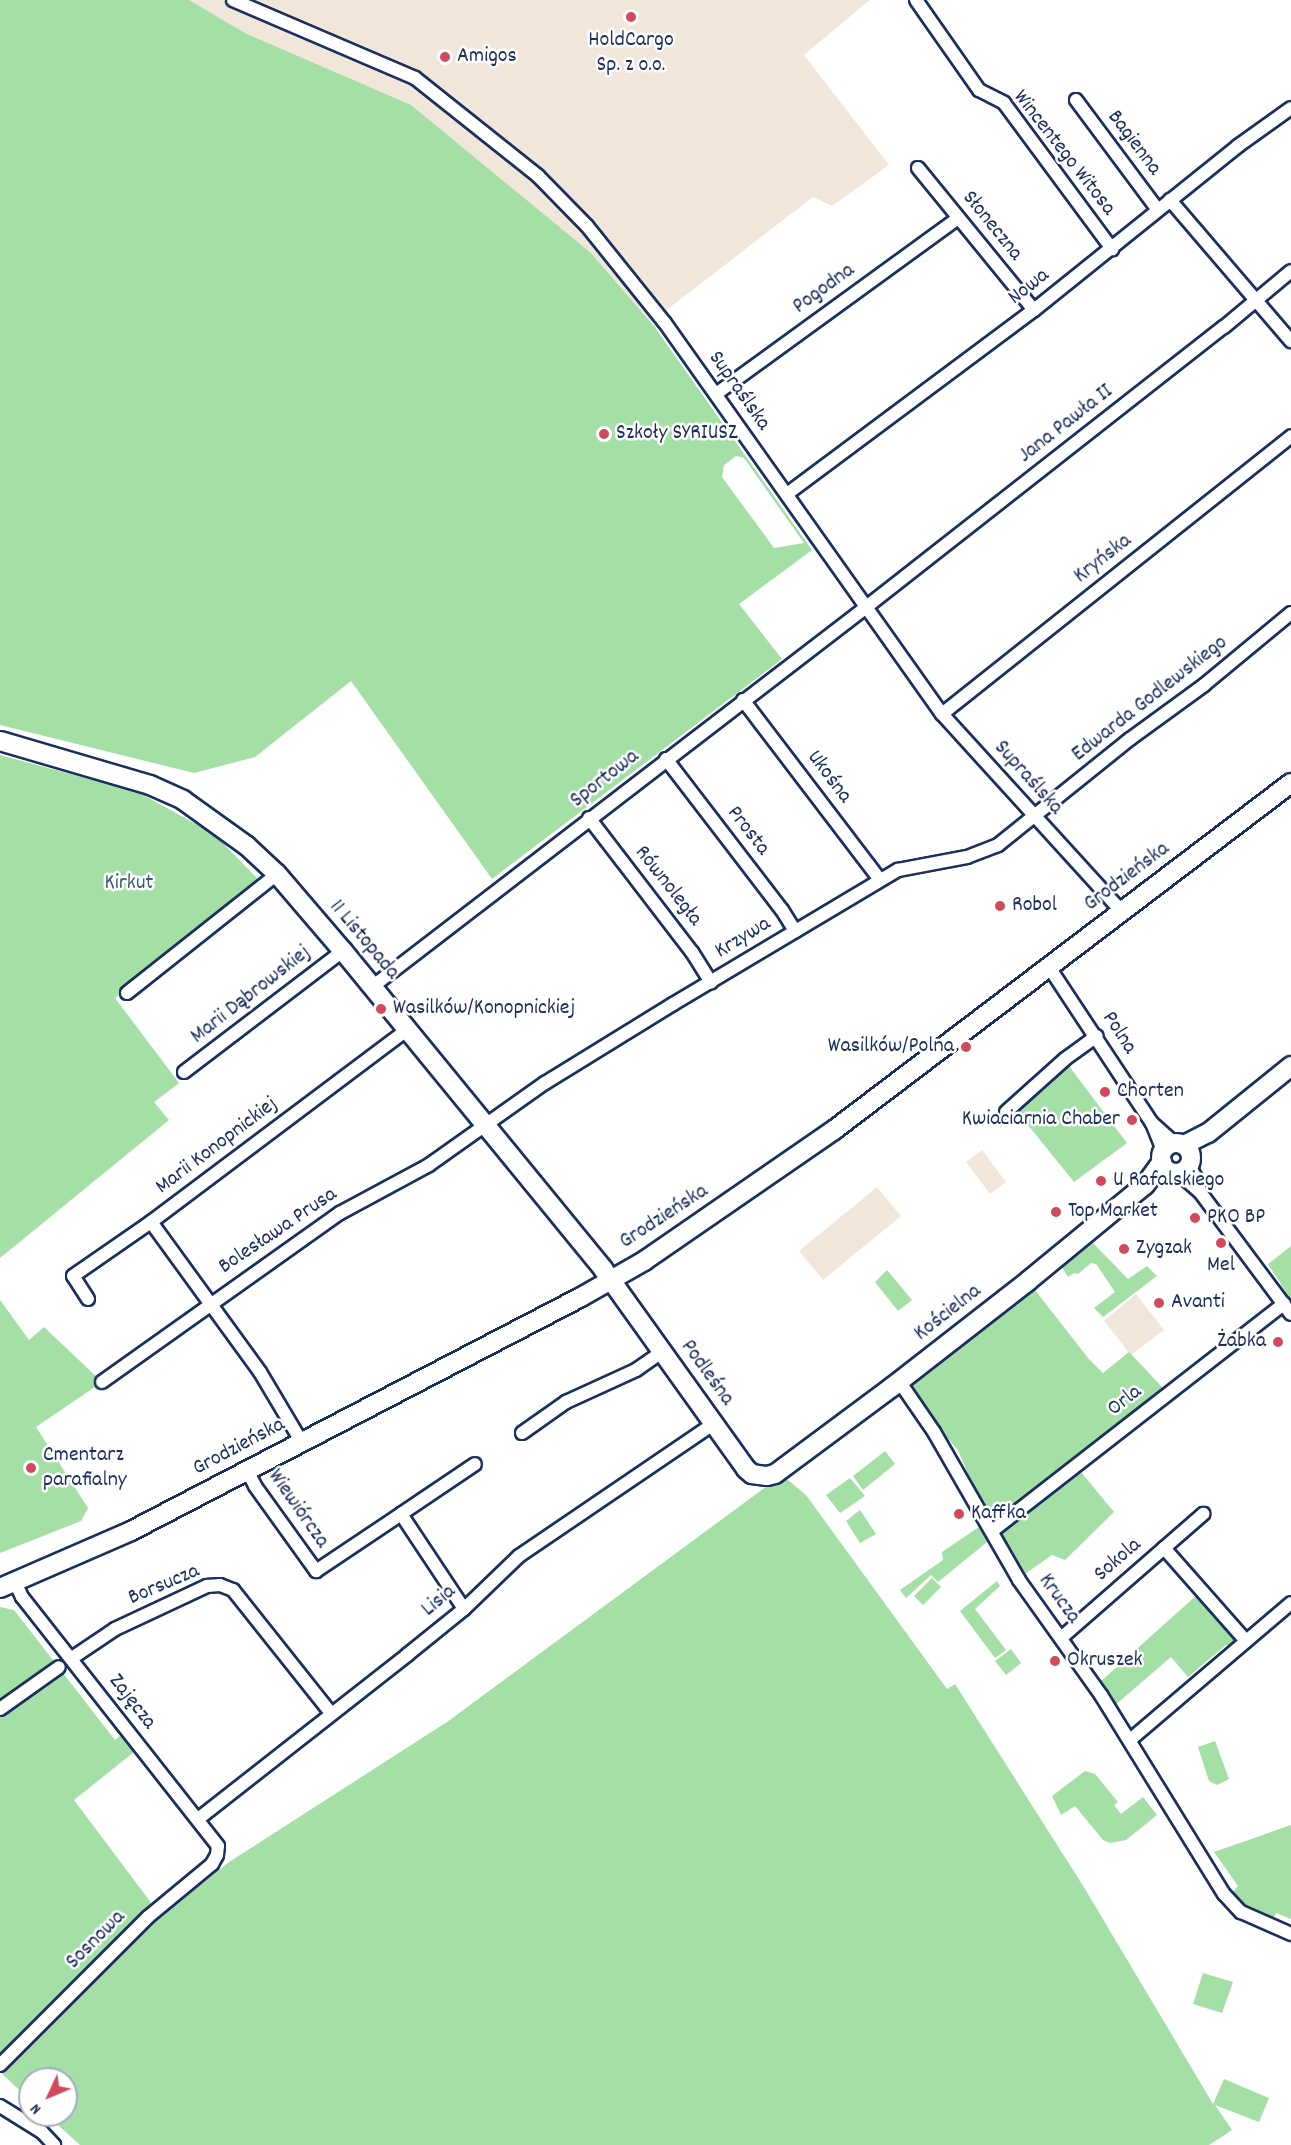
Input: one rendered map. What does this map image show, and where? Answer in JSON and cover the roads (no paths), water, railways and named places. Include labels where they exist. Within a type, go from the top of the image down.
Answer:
[{"type":"street","name":"Supraślska","points":[[233,0],[415,78],[538,176],[587,226],[665,323],[787,494],[864,608],[942,714],[1122,912]]},
{"type":"street","name":"Wincentego Witosa","points":[[916,0],[979,90],[1004,103],[1112,249]]},
{"type":"street","name":"Bagienna","points":[[1076,100],[1158,210]]},
{"type":"street","name":"Nowa","points":[[787,494],[1034,310],[1238,146],[1291,108]]},
{"type":"street","name":"Słoneczna","points":[[918,168],[1034,310]]},
{"type":"street","points":[[1170,200],[1291,341]]},
{"type":"street","name":"Pogodna","points":[[716,394],[958,218]]},
{"type":"street","name":"Jana Pawła II","points":[[864,608],[1291,271]]},
{"type":"street","name":"Kryńska","points":[[942,714],[1291,436]]},
{"type":"street","name":"Sportowa","points":[[372,987],[864,608]]},
{"type":"street","name":"Edwarda Godlewskiego","points":[[1035,818],[1130,739],[1204,685],[1291,613]]},
{"type":"street","name":"Ukośna","points":[[744,700],[880,880]]},
{"type":"street","name":"11 Listopada","points":[[0,741],[110,772],[183,800],[248,846],[276,874],[343,951],[611,1280]]},
{"type":"street","name":"Prosta","points":[[666,759],[782,910],[795,932]]},
{"type":"street","name":"Grodzieńska","points":[[7,1585],[131,1531],[611,1280],[695,1227],[834,1130],[1291,783]]},
{"type":"street","name":"Równoległa","points":[[589,818],[692,952],[711,982]]},
{"type":"street","name":"Krzywa","points":[[485,1125],[545,1083],[880,880],[898,870],[967,857],[998,845],[1035,818]]},
{"type":"street","points":[[127,993],[276,874]]},
{"type":"street","name":"Marii Dąbrowskiej","points":[[184,1072],[343,951]]},
{"type":"street","name":"Polna","points":[[1049,967],[1176,1158],[1198,1181],[1200,1192],[1287,1309]]},
{"type":"street","name":"Marii Konopnickiej","points":[[88,1299],[73,1276],[151,1222],[407,1030]]},
{"type":"street","points":[[1006,1112],[1065,1059],[1097,1036]]},
{"type":"street","name":"Kościelna","points":[[775,1474],[1020,1288],[1291,1066]]},
{"type":"street","name":"Bolesława Prusa","points":[[102,1382],[210,1303],[340,1213],[429,1164],[485,1125]]},
{"type":"street","points":[[151,1222],[260,1372],[301,1441]]},
{"type":"street","name":"Podleśna","points":[[611,1280],[746,1469],[760,1476],[775,1474]]},
{"type":"street","name":"Orla","points":[[992,1532],[1287,1309]]},
{"type":"street","points":[[522,1433],[566,1402],[636,1370],[662,1352]]},
{"type":"street","name":"Krucza","points":[[899,1381],[934,1432],[1019,1580],[1130,1740],[1224,1894],[1241,1912],[1291,1934]]},
{"type":"street","name":"Lisia","points":[[198,1819],[464,1609],[519,1556],[713,1424]]},
{"type":"street","points":[[464,1609],[401,1514],[475,1464]]},
{"type":"street","name":"Wiewiórcza","points":[[248,1470],[255,1486],[316,1571],[401,1514]]},
{"type":"street","name":"Sokola","points":[[1061,1638],[1203,1514]]},
{"type":"street","points":[[1164,1548],[1246,1641]]},
{"type":"street","name":"Zajęcza","points":[[7,1585],[22,1597],[72,1658],[218,1846]]},
{"type":"street","name":"Borsucza","points":[[72,1658],[115,1629],[207,1586],[220,1585],[233,1590],[331,1713]]},
{"type":"street","points":[[1130,1740],[1291,1603]]},
{"type":"street","points":[[0,1708],[59,1667]]},
{"type":"street","name":"Sosnowa","points":[[0,2065],[148,1917],[212,1864],[217,1855],[218,1846]]},
{"type":"street","points":[[0,2106],[42,2132],[54,2145]]},
{"type":"place","name":"HoldCargo Sp. z o.o.","points":[[631,17]]},
{"type":"place","name":"Amigos","points":[[445,57]]},
{"type":"place","name":"Szkoły SYRIUSZ","points":[[604,434]]},
{"type":"place","name":"Robol","points":[[1000,906]]},
{"type":"place","name":"Wasilków/Konopnickiej","points":[[381,1009]]},
{"type":"place","name":"Wasilków/Polna","points":[[966,1047]]},
{"type":"place","name":"Chorten","points":[[1105,1092]]},
{"type":"place","name":"Kwiaciarnia Chaber","points":[[1132,1120]]},
{"type":"place","name":"U Rafalskiego","points":[[1101,1181]]},
{"type":"place","name":"Top Market","points":[[1056,1212]]},
{"type":"place","name":"PKO BP","points":[[1195,1218]]},
{"type":"place","name":"Mel","points":[[1221,1243]]},
{"type":"place","name":"Zygzak","points":[[1124,1249]]},
{"type":"place","name":"Avanti","points":[[1159,1303]]},
{"type":"place","name":"Żabka","points":[[1278,1342]]},
{"type":"place","name":"Cmentarz parafialny","points":[[31,1468]]},
{"type":"place","name":"Kaffka","points":[[959,1514]]},
{"type":"place","name":"Okruszek","points":[[1055,1661]]},
{"type":"park label","name":"Kirkut","points":[[129,884]]}]
